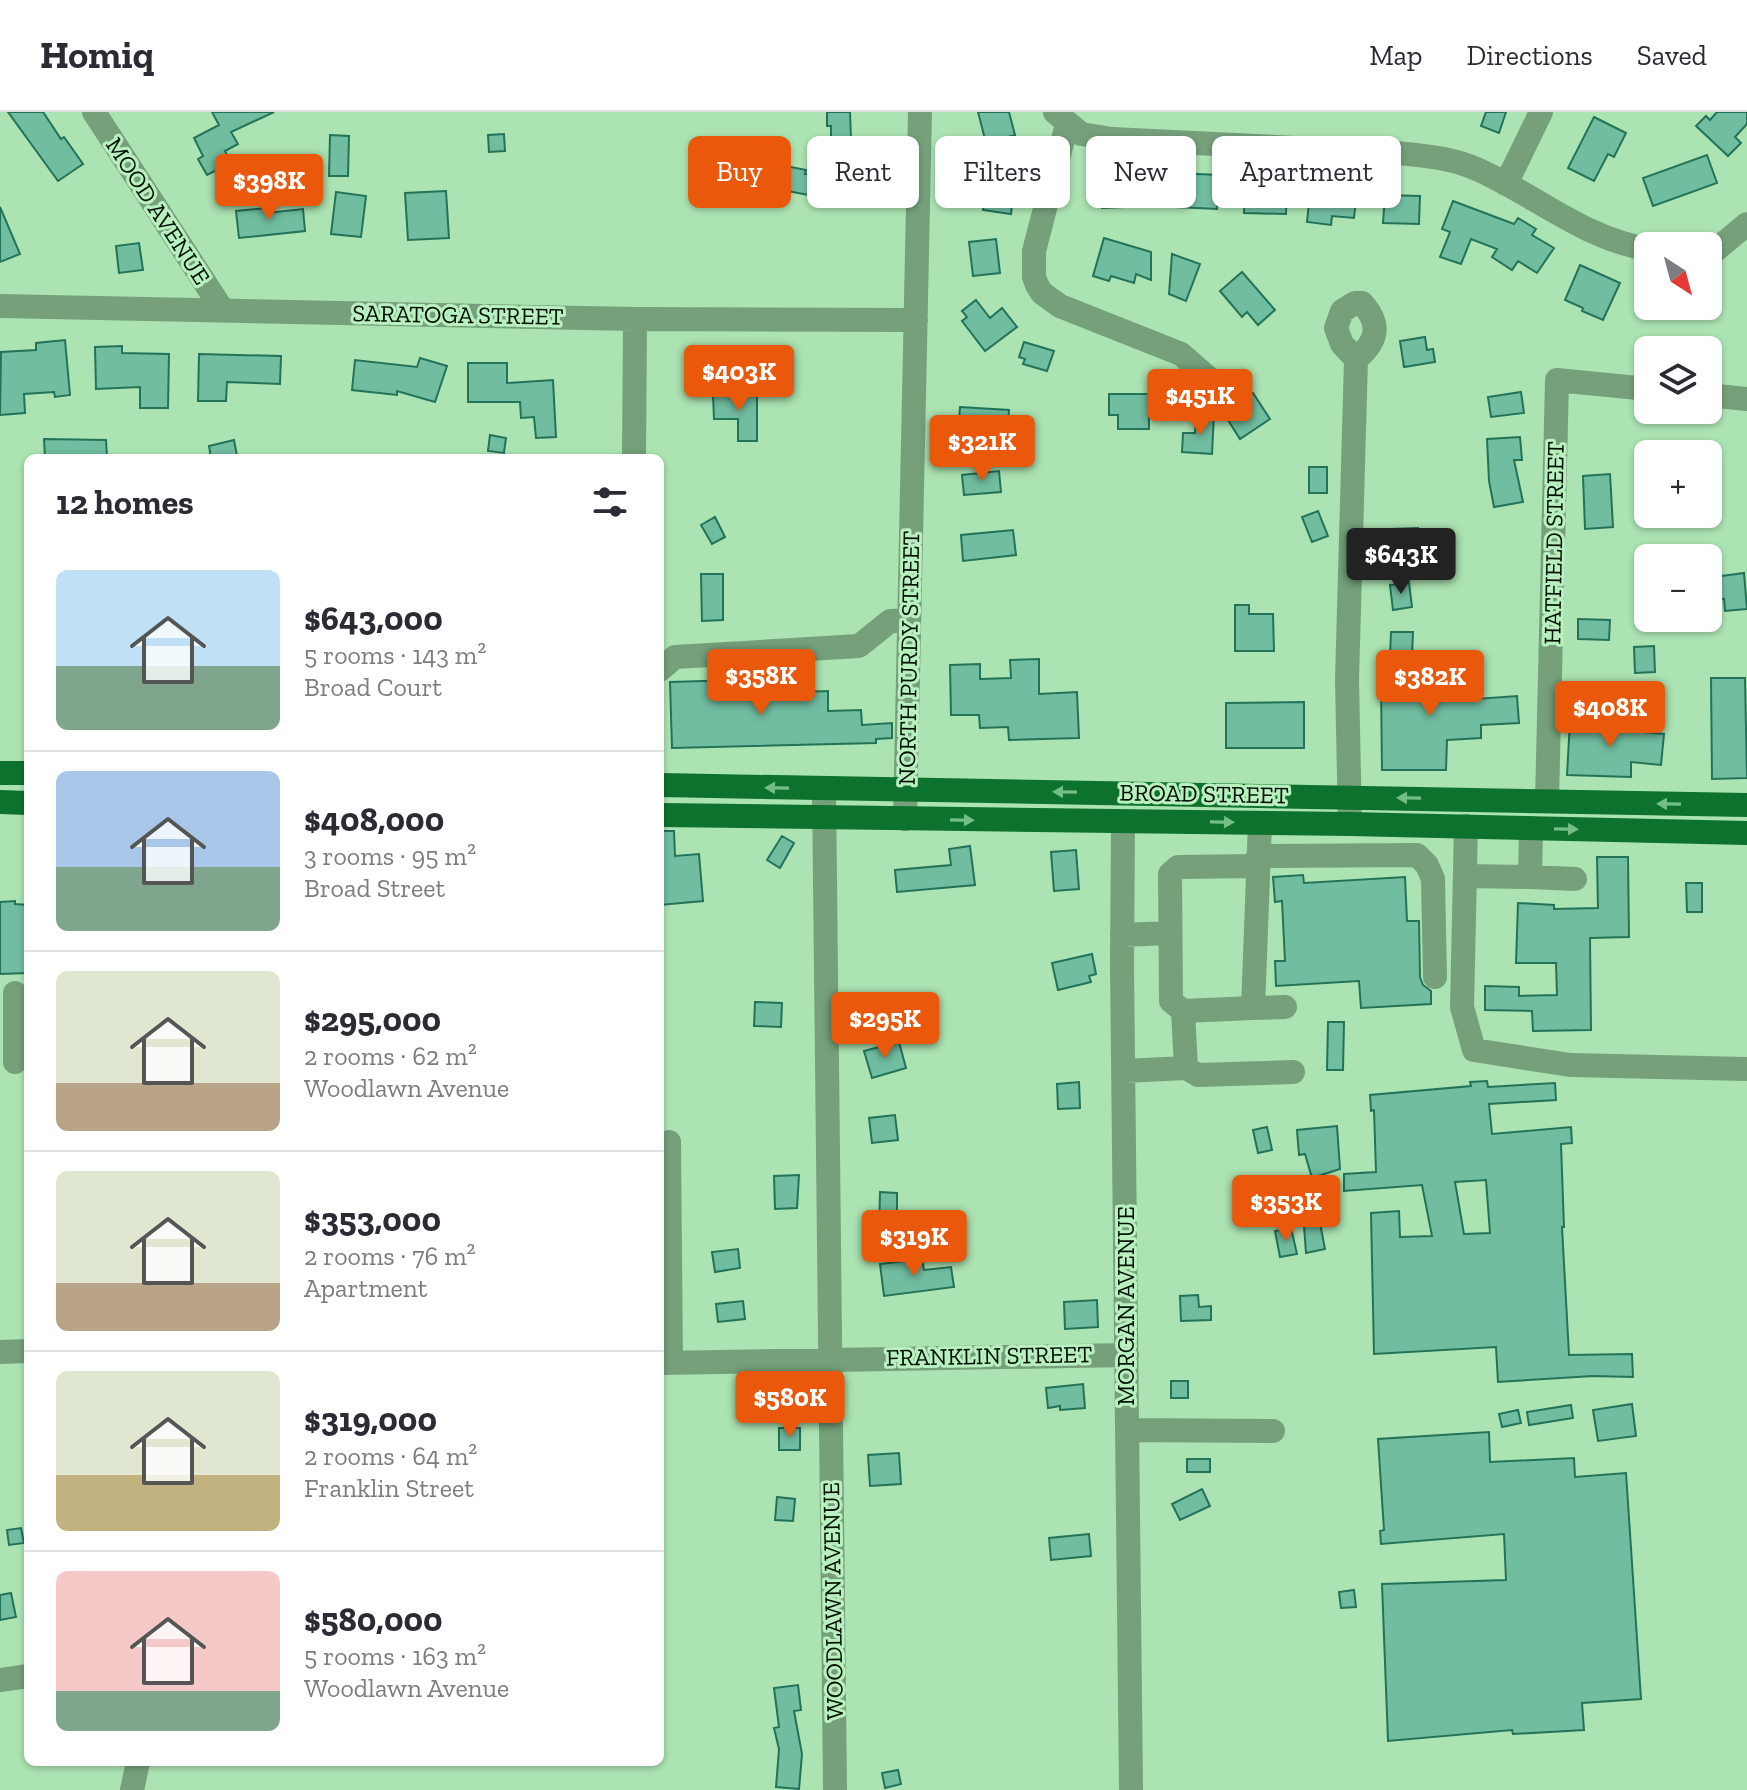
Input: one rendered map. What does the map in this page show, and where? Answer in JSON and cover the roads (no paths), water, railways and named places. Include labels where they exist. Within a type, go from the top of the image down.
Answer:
[{"type":"main road","points":[[0,773],[24,773]]},
{"type":"main road","name":"BROAD STREET","points":[[664,785],[1747,805]]},
{"type":"main road","points":[[0,802],[24,803]]},
{"type":"main road","name":"BROAD STREET","points":[[664,815],[1375,824],[1747,833]]},
{"type":"street","name":"MOOD AVENUE","points":[[94,112],[222,309]]},
{"type":"street","name":"NORTH PURDY STREET","points":[[905,819],[920,112]]},
{"type":"street","points":[[1506,184],[1541,112]]},
{"type":"street","points":[[1213,382],[1181,354],[1060,306],[1037,285],[1034,251],[1061,118],[1081,134],[1112,139],[1437,157],[1481,171],[1593,232],[1634,247]]},
{"type":"street","points":[[1722,245],[1747,224]]},
{"type":"street","name":"SARATOGA STREET","points":[[0,306],[635,319],[916,320]]},
{"type":"street","points":[[634,454],[635,319]]},
{"type":"street","points":[[1350,824],[1347,680],[1356,359]]},
{"type":"street","name":"HATFIELD STREET","points":[[1547,801],[1557,380],[1634,388]]},
{"type":"street","points":[[1722,396],[1747,399]]},
{"type":"street","points":[[664,667],[675,657],[859,646],[890,621],[909,620]]},
{"type":"street","name":"WOODLAWN AVENUE","points":[[824,789],[835,1790]]},
{"type":"street","name":"MORGAN AVENUE","points":[[1123,822],[1131,1790]]},
{"type":"street","points":[[1253,1008],[1260,823]]},
{"type":"street","points":[[1375,824],[1376,855]]},
{"type":"street","points":[[1417,855],[1419,825]]},
{"type":"street","points":[[1466,826],[1462,1007],[1474,1050],[1570,1065],[1747,1069]]},
{"type":"street","points":[[1530,877],[1531,828]]},
{"type":"street","points":[[1285,1007],[1183,1011],[1171,1001],[1170,874],[1178,867],[1417,855],[1427,865],[1433,879],[1435,977]]},
{"type":"street","points":[[1465,876],[1575,879]]},
{"type":"street","points":[[1122,935],[1169,933]]},
{"type":"street","points":[[14,993],[15,1062]]},
{"type":"street","points":[[1183,1011],[1186,1068]]},
{"type":"street","points":[[1124,1071],[1186,1068],[1198,1075],[1293,1072]]},
{"type":"street","points":[[666,1363],[669,1142]]},
{"type":"street","points":[[0,1352],[24,1351]]},
{"type":"street","name":"FRANKLIN STREET","points":[[666,1363],[1127,1355]]},
{"type":"street","points":[[1127,1430],[1273,1431]]},
{"type":"street","points":[[0,1680],[24,1677]]},
{"type":"street","points":[[132,1790],[137,1766]]}]
